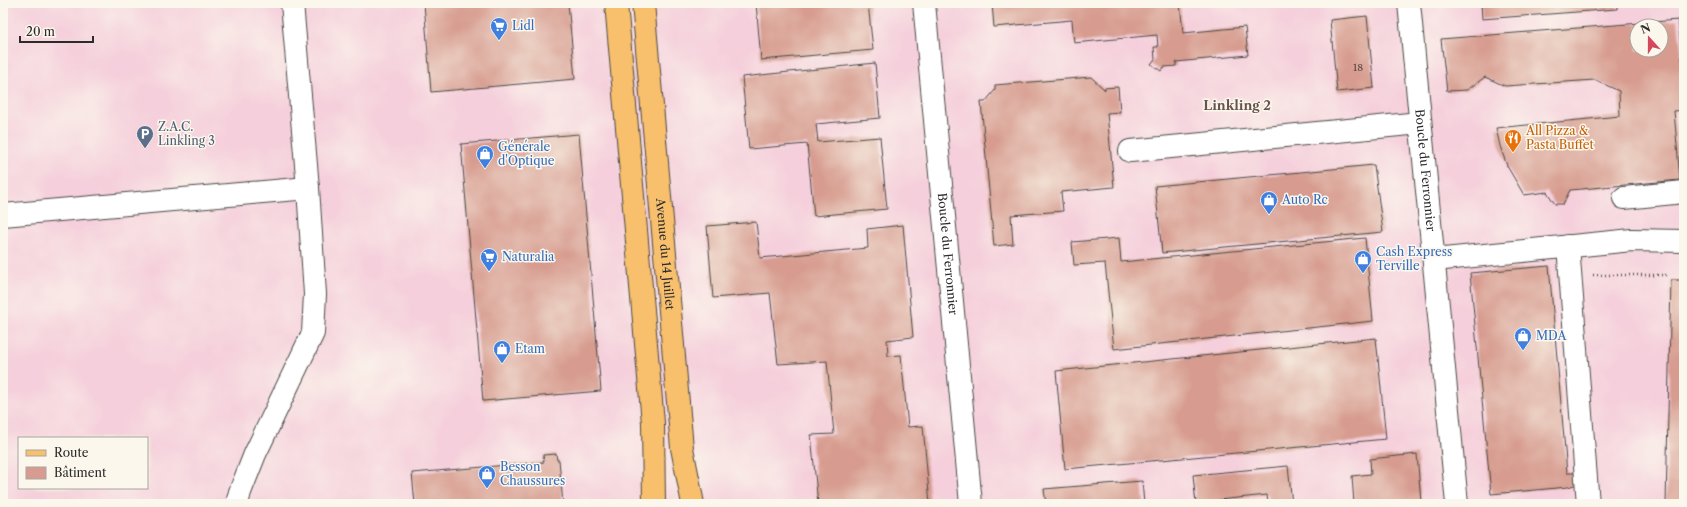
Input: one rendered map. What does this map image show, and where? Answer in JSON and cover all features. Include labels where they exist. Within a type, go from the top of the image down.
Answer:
[{"type":"main road","points":[[616,3],[653,423],[654,504]]},
{"type":"main road","name":"Avenue du 14 Juillet","points":[[643,3],[682,448],[693,504]]},
{"type":"street","points":[[237,504],[240,492],[255,454],[313,333],[315,294],[308,188],[292,3]]},
{"type":"street","name":"Boucle du Ferronnier","points":[[924,3],[971,504]]},
{"type":"street","name":"Boucle du Ferronnier","points":[[1409,3],[1457,504]]},
{"type":"street","points":[[1130,151],[1420,123]]},
{"type":"street","points":[[3,215],[308,188]]},
{"type":"street","points":[[1624,198],[1684,192]]},
{"type":"street","points":[[1434,260],[1632,240],[1684,241]]},
{"type":"street","points":[[1568,246],[1588,504]]},
{"type":"path","points":[[1571,275],[1666,275]]},
{"type":"shaded area","points":[[3,3],[1684,3],[1684,504],[3,504]]},
{"type":"building","name":"Lidl","points":[[424,3],[568,3],[575,79],[431,92]]},
{"type":"building","points":[[756,3],[868,3],[873,50],[761,60]]},
{"type":"building","points":[[992,3],[1180,3],[1183,33],[1245,27],[1248,55],[1176,62],[1176,66],[1164,67],[1161,71],[1151,64],[1155,59],[1154,47],[1158,47],[1157,35],[1074,43],[1072,20],[994,27]]},
{"type":"building","points":[[1481,3],[1617,3],[1617,9],[1482,19]]},
{"type":"building","points":[[1367,16],[1374,88],[1337,92],[1330,20]]},
{"type":"building","points":[[1678,20],[1684,78],[1684,110],[1674,111],[1680,180],[1570,190],[1563,204],[1555,204],[1547,192],[1524,195],[1507,166],[1496,128],[1620,116],[1619,91],[1595,80],[1505,86],[1485,77],[1467,90],[1447,91],[1441,39],[1629,24],[1629,58],[1669,58],[1669,21]]},
{"type":"building","points":[[875,63],[880,118],[816,124],[818,142],[880,137],[887,209],[814,216],[807,144],[749,149],[742,77]]},
{"type":"building","points":[[1091,77],[1105,90],[1104,88],[1118,87],[1120,112],[1107,113],[1114,187],[1061,192],[1063,211],[1011,215],[1013,244],[994,246],[981,102],[985,102],[995,90],[995,85]]},
{"type":"building","points":[[579,134],[601,391],[483,401],[461,144]]},
{"type":"building","name":"Auto Rc","points":[[1374,165],[1383,232],[1162,253],[1155,186]]},
{"type":"building","points":[[756,222],[760,258],[868,248],[867,229],[903,225],[913,337],[887,340],[888,356],[901,355],[908,427],[923,426],[930,504],[818,504],[811,435],[834,434],[827,361],[778,364],[770,293],[713,298],[707,226]]},
{"type":"building","points":[[1119,238],[1121,262],[1365,238],[1373,321],[1114,349],[1105,263],[1074,265],[1072,242]]},
{"type":"building","points":[[1549,266],[1567,473],[1576,473],[1577,484],[1568,487],[1491,494],[1470,273]]},
{"type":"building","points":[[1671,280],[1684,280],[1684,504],[1666,504]]},
{"type":"building","points":[[1376,338],[1386,439],[1065,469],[1056,371]]},
{"type":"building","name":"Besson Chaussures","points":[[556,454],[557,460],[559,460],[563,504],[415,504],[412,473],[544,462],[543,455]]},
{"type":"building","points":[[1417,454],[1421,502],[1395,504],[1354,504],[1352,476],[1371,474],[1370,459]]},
{"type":"building","points":[[1288,466],[1292,504],[1268,504],[1267,495],[1218,500],[1218,504],[1196,504],[1193,475]]},
{"type":"building","points":[[1142,481],[1144,504],[1046,504],[1044,489]]},
{"type":"place","name":"Lidl","points":[[499,41]]},
{"type":"place","name":"Z.A.C. Linkling 3","points":[[145,149]]},
{"type":"place","name":"All Pizza & Pasta Buffet","points":[[1513,153]]},
{"type":"place","name":"Générale d'Optique","points":[[485,169]]},
{"type":"place","name":"Auto Rc","points":[[1269,215]]},
{"type":"place","name":"Naturalia","points":[[489,272]]},
{"type":"place","name":"Cash Express Terville","points":[[1363,274]]},
{"type":"place","name":"MDA","points":[[1523,351]]},
{"type":"place","name":"Etam","points":[[502,364]]},
{"type":"place","name":"Besson Chaussures","points":[[487,489]]},
{"type":"district","name":"Linkling 2","points":[[1237,105]]}]
